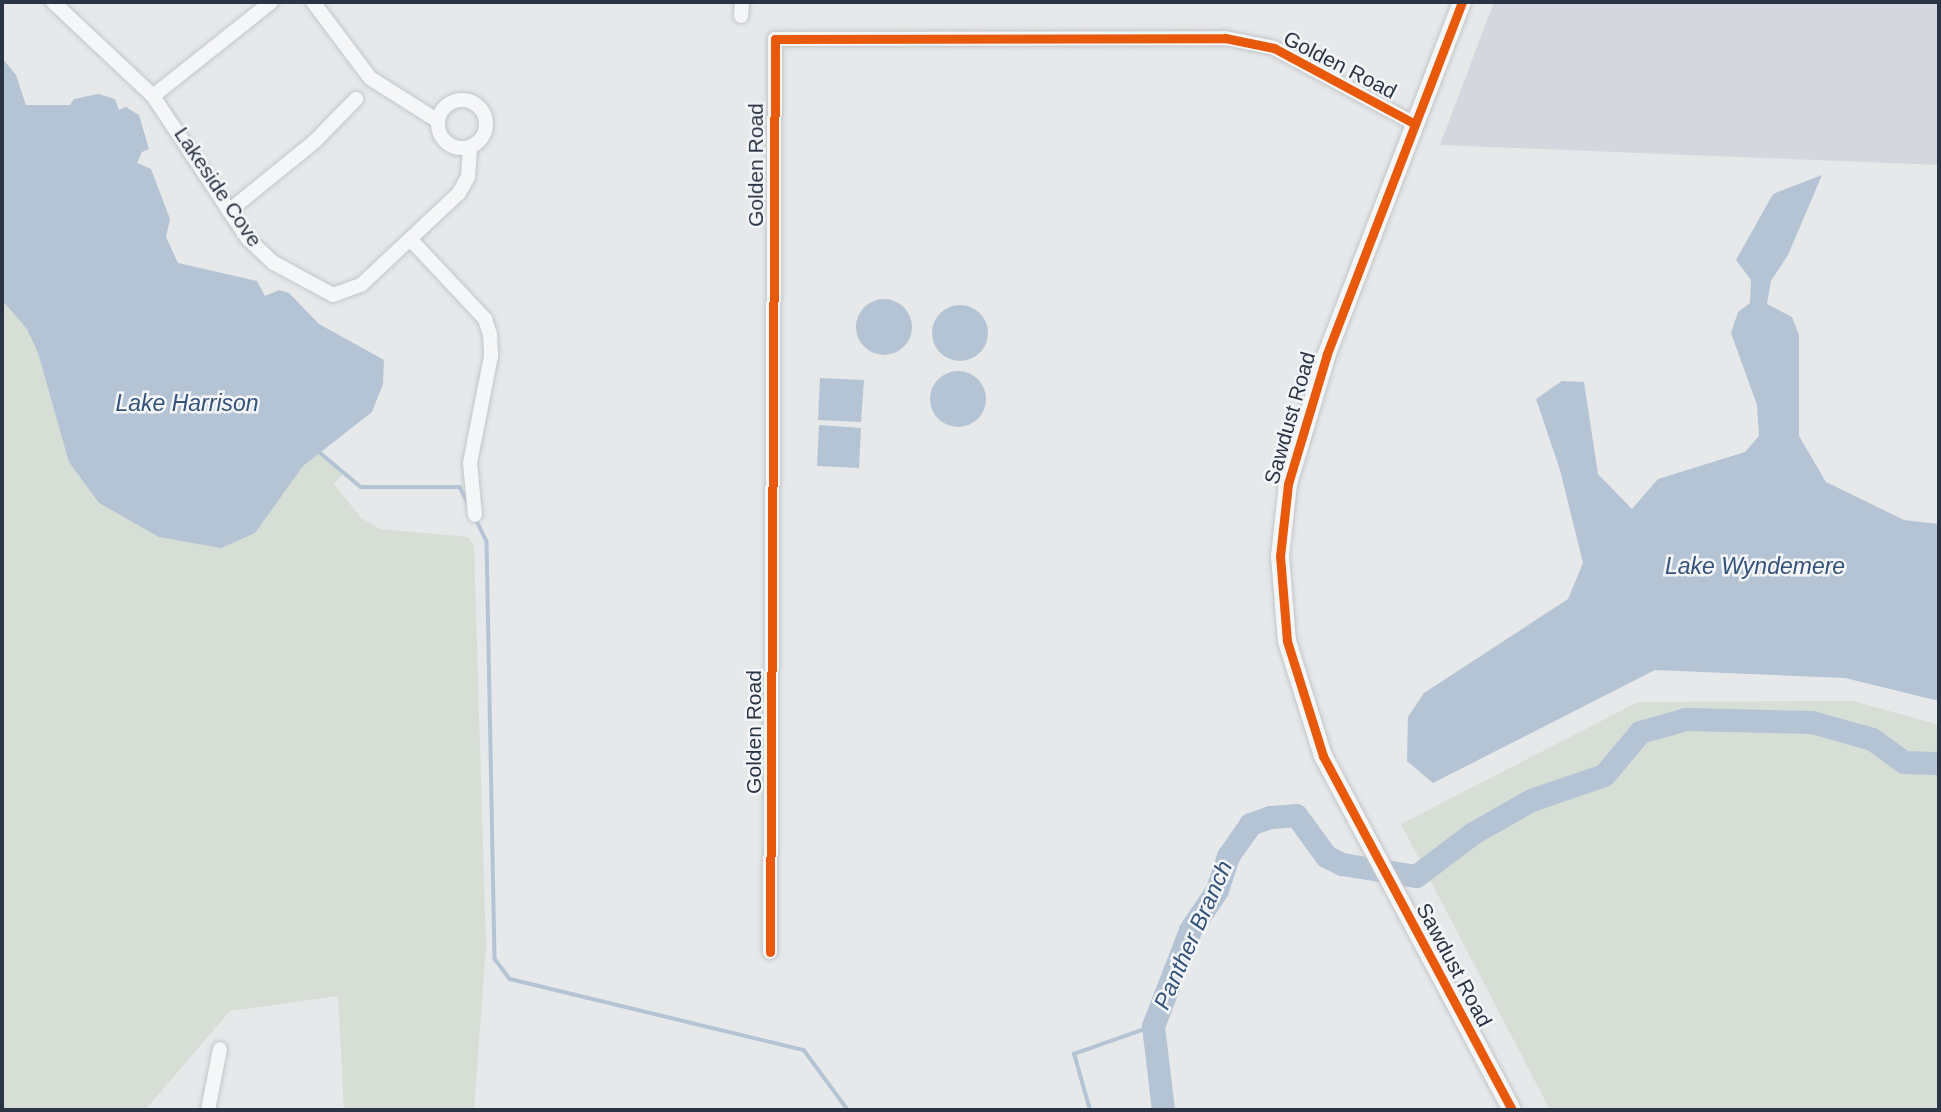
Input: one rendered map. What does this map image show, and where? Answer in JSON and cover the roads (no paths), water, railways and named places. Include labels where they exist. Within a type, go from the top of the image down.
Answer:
[{"type":"street","name":"Lakeside Cove","points":[[53,2],[153,96],[229,211],[274,263],[333,295],[348,293],[361,285],[459,193],[468,177],[470,147]]},
{"type":"street","points":[[153,96],[271,2]]},
{"type":"street","points":[[313,2],[370,78],[438,121],[444,141],[470,147],[485,130],[477,105],[452,102],[438,121]]},
{"type":"street","name":"Sawdust Road","points":[[1462,2],[1327,354],[1298,445],[1282,520],[1283,596],[1293,663],[1323,756],[1360,830],[1512,1110]]},
{"type":"street","name":"Golden Road","points":[[770,952],[775,39],[1225,38],[1274,48],[1415,124]]},
{"type":"street","points":[[229,211],[315,141],[356,99]]},
{"type":"street","points":[[410,239],[485,318],[490,334],[491,356],[470,463],[475,515]]},
{"type":"street","points":[[208,1110],[220,1049]]},
{"type":"water","name":"Lake Harrison","points":[[2,58],[16,75],[26,105],[70,105],[74,99],[98,94],[115,99],[119,110],[126,107],[139,115],[149,149],[142,152],[137,163],[151,169],[170,219],[166,237],[178,263],[257,281],[265,296],[279,290],[289,293],[319,324],[384,360],[383,384],[372,412],[303,466],[255,533],[221,548],[159,537],[99,503],[69,462],[38,353],[27,329],[2,300]]},
{"type":"water","name":"Lake Wyndemere","points":[[1822,175],[1788,255],[1771,281],[1767,304],[1792,317],[1799,335],[1799,436],[1826,482],[1904,520],[1939,524],[1939,701],[1845,678],[1655,670],[1433,783],[1407,761],[1408,717],[1424,693],[1568,599],[1583,563],[1560,470],[1536,399],[1562,381],[1584,382],[1598,474],[1632,509],[1658,479],[1745,452],[1759,436],[1757,405],[1731,333],[1738,312],[1750,303],[1751,280],[1736,260],[1773,194]]},
{"type":"water","points":[[884,299],[895,301],[904,307],[910,316],[910,338],[904,347],[895,353],[884,355],[873,353],[864,347],[858,338],[856,327],[858,316],[864,307],[873,301]]},
{"type":"water","points":[[960,305],[975,310],[983,318],[988,333],[983,348],[975,356],[960,361],[945,356],[937,348],[932,333],[937,318],[945,310]]},
{"type":"water","points":[[958,371],[969,373],[978,379],[984,388],[984,410],[978,419],[969,425],[958,427],[947,425],[938,419],[932,410],[930,399],[932,388],[938,379],[947,373]]},
{"type":"water","points":[[820,378],[864,380],[861,422],[818,420]]},
{"type":"water","points":[[819,425],[861,428],[859,468],[817,466]]},
{"type":"waterway","points":[[317,450],[361,487],[460,487],[468,503]]},
{"type":"waterway","points":[[476,519],[487,542],[495,959],[510,979],[804,1050],[848,1110]]},
{"type":"waterway","name":"Panther Branch","points":[[1163,1110],[1153,1026],[1190,930],[1217,890],[1228,856],[1250,824],[1270,817],[1296,815],[1326,856],[1342,864],[1416,876],[1473,833],[1531,800],[1604,775],[1640,732],[1686,719],[1812,722],[1872,739],[1904,762],[1939,763]]},
{"type":"waterway","points":[[1090,1110],[1074,1054],[1153,1026]]}]
